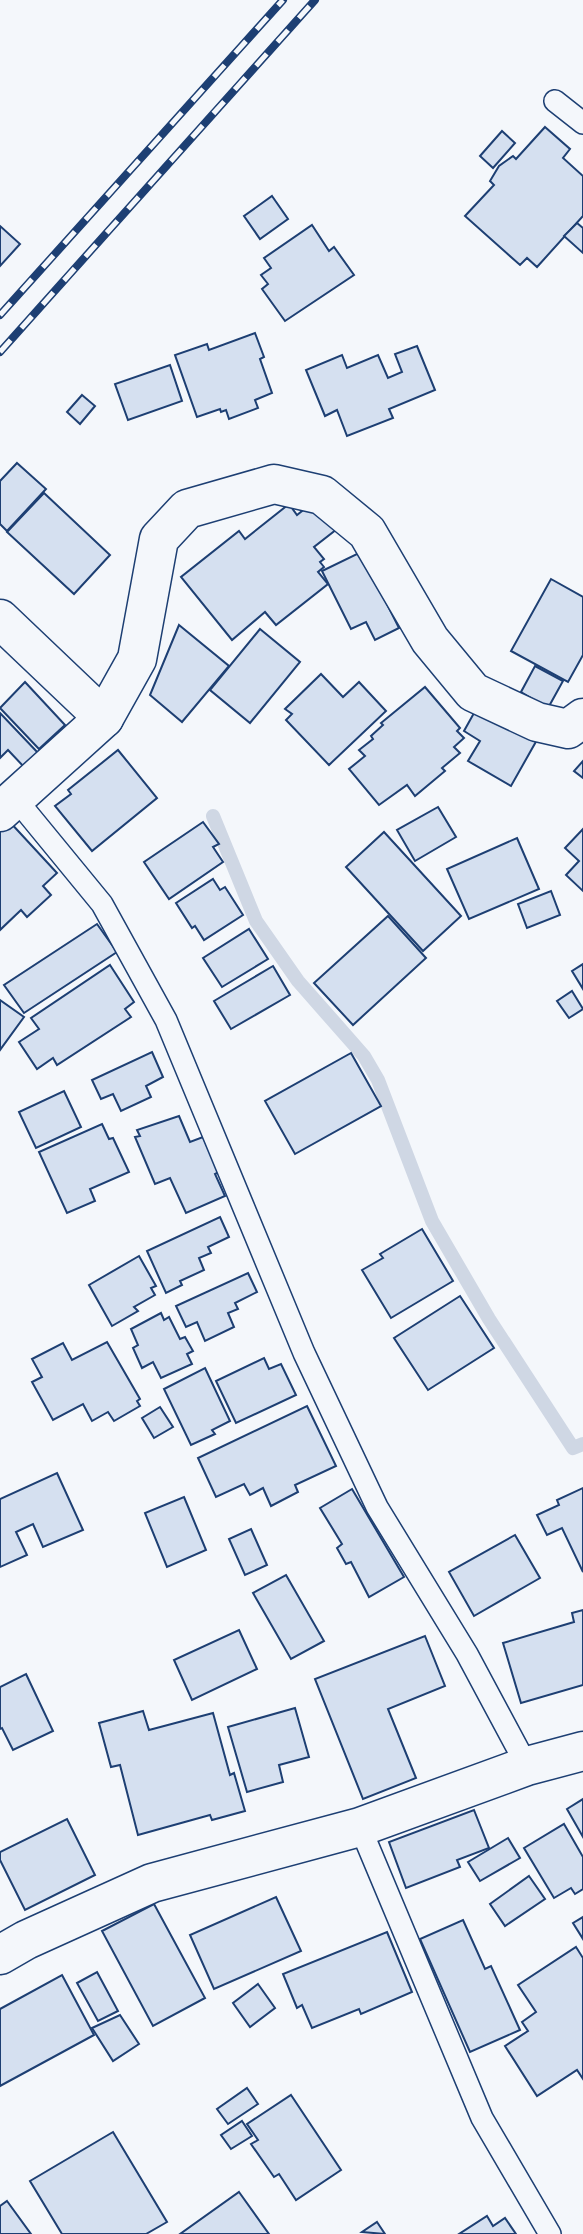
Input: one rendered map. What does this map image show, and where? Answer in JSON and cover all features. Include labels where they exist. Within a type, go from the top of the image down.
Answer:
[{"type":"street","points":[[8,805],[104,718],[137,659],[159,539],[187,509],[274,484],[322,495],[367,531],[430,640],[473,692],[537,722],[568,729],[583,718]]},
{"type":"street","points":[[0,619],[104,718]]},
{"type":"street","points":[[0,1955],[26,1940],[152,1883],[360,1827],[527,1766],[583,1751]]},
{"type":"lane","points":[[555,101],[583,123]]},
{"type":"lane","points":[[8,805],[102,904],[166,1020],[304,1353],[377,1507],[467,1654],[527,1766]]},
{"type":"lane","points":[[360,1827],[482,2118],[550,2234]]},
{"type":"building","points":[[545,127],[570,149],[563,158],[583,176],[583,216],[537,267],[527,258],[520,265],[465,216],[494,185],[490,181],[499,166],[513,156],[516,159]]},
{"type":"building","points":[[502,131],[515,143],[493,168],[480,156]]},
{"type":"building","points":[[272,196],[288,219],[260,239],[244,216]]},
{"type":"building","points":[[577,223],[583,228],[583,253],[564,236]]},
{"type":"building","points":[[312,225],[329,251],[334,247],[354,275],[285,321],[262,289],[268,284],[261,275],[271,268],[264,258]]},
{"type":"building","points":[[0,226],[20,244],[0,266]]},
{"type":"building","points":[[255,333],[264,357],[260,359],[272,393],[255,400],[258,408],[229,419],[226,410],[221,412],[220,409],[197,417],[175,355],[207,344],[209,350]]},
{"type":"building","points":[[417,346],[435,390],[389,409],[393,418],[347,436],[337,410],[325,416],[306,370],[342,355],[347,368],[378,355],[388,378],[402,372],[395,354]]},
{"type":"building","points":[[170,365],[182,401],[128,420],[115,384]]},
{"type":"building","points":[[82,395],[95,406],[80,424],[67,412]]},
{"type":"building","points":[[17,463],[46,489],[7,531],[0,524],[0,481]]},
{"type":"building","points":[[44,493],[110,555],[74,594],[7,532]]},
{"type":"building","points":[[289,504],[297,515],[307,507],[337,529],[314,547],[324,559],[320,562],[324,567],[318,572],[328,584],[276,625],[265,612],[232,640],[181,577],[239,531],[245,539]]},
{"type":"building","points":[[361,552],[399,628],[375,640],[366,622],[351,629],[322,571]]},
{"type":"building","points":[[551,579],[583,597],[583,655],[568,682],[511,651]]},
{"type":"building","points":[[179,625],[229,666],[182,722],[150,695]]},
{"type":"building","points":[[260,629],[300,662],[250,723],[210,690]]},
{"type":"building","points":[[535,666],[563,681],[548,708],[521,692]]},
{"type":"building","points":[[321,674],[343,697],[359,682],[386,711],[329,765],[286,720],[292,714],[285,709]]},
{"type":"building","points":[[25,682],[65,725],[39,749],[0,708]]},
{"type":"building","points":[[425,687],[460,728],[457,731],[464,738],[454,747],[460,753],[442,768],[445,771],[415,796],[407,785],[379,805],[349,769],[365,756],[359,750],[373,739],[371,736],[383,725],[381,723]]},
{"type":"building","points":[[479,704],[538,738],[511,786],[468,761],[480,741],[464,731]]},
{"type":"building","points":[[0,713],[40,755],[25,768],[8,750],[0,758]]},
{"type":"building","points":[[118,750],[157,798],[92,851],[55,806],[71,794],[68,790]]},
{"type":"building","points":[[583,761],[583,778],[574,771]]},
{"type":"building","points":[[438,807],[456,837],[415,861],[397,830]]},
{"type":"building","points":[[8,820],[57,873],[43,886],[51,895],[27,917],[21,910],[0,930],[0,827]]},
{"type":"building","points":[[203,822],[219,844],[213,847],[223,862],[169,899],[144,862]]},
{"type":"building","points":[[583,829],[583,891],[566,875],[579,861],[565,848]]},
{"type":"building","points":[[384,832],[461,916],[423,951],[346,867]]},
{"type":"building","points":[[517,838],[539,889],[469,919],[447,869]]},
{"type":"building","points":[[213,879],[220,890],[225,887],[243,915],[204,940],[195,926],[192,928],[176,903]]},
{"type":"building","points":[[551,891],[560,915],[527,928],[518,904]]},
{"type":"building","points":[[388,916],[426,958],[353,1025],[314,983]]},
{"type":"building","points":[[97,924],[117,952],[24,1013],[4,985]]},
{"type":"building","points":[[249,929],[268,959],[222,987],[203,958]]},
{"type":"building","points":[[583,964],[583,989],[572,971]]},
{"type":"building","points":[[110,965],[134,1002],[125,1009],[131,1017],[57,1065],[53,1058],[37,1069],[19,1042],[39,1029],[31,1018]]},
{"type":"building","points":[[273,966],[290,995],[231,1029],[214,1001]]},
{"type":"building","points":[[572,991],[583,1009],[569,1018],[557,1001]]},
{"type":"building","points":[[0,1000],[24,1017],[0,1050]]},
{"type":"building","points":[[152,1052],[163,1077],[146,1086],[151,1097],[121,1111],[113,1094],[101,1099],[92,1080]]},
{"type":"building","points":[[351,1053],[381,1106],[295,1154],[265,1101]]},
{"type":"building","points":[[64,1091],[81,1127],[36,1148],[19,1112]]},
{"type":"building","points":[[179,1116],[190,1142],[203,1137],[219,1172],[215,1174],[225,1196],[186,1213],[170,1178],[155,1184],[135,1137],[140,1136],[137,1130]]},
{"type":"building","points":[[102,1124],[109,1139],[113,1138],[129,1172],[90,1189],[95,1201],[67,1213],[39,1152]]},
{"type":"building","points":[[220,1217],[229,1237],[208,1247],[211,1253],[199,1258],[204,1270],[180,1281],[182,1285],[166,1293],[147,1251]]},
{"type":"building","points":[[422,1229],[453,1281],[391,1318],[362,1270],[383,1258],[380,1254]]},
{"type":"building","points":[[139,1256],[156,1286],[151,1288],[155,1295],[134,1307],[138,1311],[112,1326],[89,1285]]},
{"type":"building","points":[[248,1273],[257,1292],[235,1303],[238,1309],[228,1313],[234,1327],[205,1341],[197,1322],[186,1327],[176,1306]]},
{"type":"building","points":[[460,1296],[494,1348],[428,1390],[394,1338]]},
{"type":"building","points":[[161,1313],[164,1320],[169,1317],[180,1339],[185,1337],[193,1351],[187,1354],[192,1364],[161,1378],[153,1362],[142,1368],[133,1348],[138,1345],[131,1329]]},
{"type":"building","points":[[107,1342],[140,1399],[137,1401],[140,1406],[114,1421],[108,1412],[92,1421],[83,1404],[53,1420],[32,1382],[42,1377],[32,1359],[63,1343],[72,1360]]},
{"type":"building","points":[[264,1358],[269,1369],[281,1364],[296,1395],[236,1423],[216,1381]]},
{"type":"building","points":[[205,1368],[230,1421],[212,1430],[215,1434],[191,1445],[164,1389]]},
{"type":"building","points":[[307,1406],[336,1466],[295,1485],[298,1492],[271,1506],[263,1488],[250,1495],[244,1484],[216,1497],[198,1458]]},
{"type":"building","points":[[160,1407],[173,1427],[154,1438],[142,1418]]},
{"type":"building","points":[[57,1473],[83,1530],[43,1547],[33,1524],[16,1532],[27,1555],[0,1567],[0,1499]]},
{"type":"building","points":[[583,1488],[583,1572],[562,1528],[547,1535],[537,1515],[559,1505],[557,1500]]},
{"type":"building","points":[[352,1489],[404,1577],[369,1597],[351,1562],[346,1564],[337,1548],[342,1544],[320,1508]]},
{"type":"building","points":[[184,1497],[206,1550],[167,1567],[145,1513]]},
{"type":"building","points":[[251,1529],[267,1565],[245,1575],[229,1539]]},
{"type":"building","points":[[515,1535],[540,1578],[474,1616],[449,1572]]},
{"type":"building","points":[[286,1575],[324,1641],[291,1659],[253,1593]]},
{"type":"building","points":[[583,1610],[583,1685],[521,1703],[503,1643],[574,1622],[572,1613]]},
{"type":"building","points":[[239,1630],[257,1669],[192,1700],[174,1660]]},
{"type":"building","points":[[425,1636],[445,1686],[388,1709],[416,1778],[363,1799],[315,1679]]},
{"type":"building","points":[[26,1674],[53,1731],[13,1750],[2,1728],[0,1729],[0,1687]]},
{"type":"building","points":[[295,1708],[309,1757],[279,1765],[283,1782],[247,1792],[228,1727]]},
{"type":"building","points":[[143,1711],[149,1730],[213,1713],[230,1775],[234,1773],[245,1811],[212,1820],[210,1815],[138,1835],[120,1765],[111,1767],[99,1723]]},
{"type":"building","points":[[583,1799],[583,1837],[567,1809]]},
{"type":"building","points":[[474,1810],[489,1848],[457,1860],[460,1867],[406,1888],[389,1842]]},
{"type":"building","points":[[67,1819],[95,1875],[25,1910],[0,1860],[0,1852]]},
{"type":"building","points":[[564,1824],[583,1857],[583,1889],[575,1894],[571,1888],[554,1898],[524,1848]]},
{"type":"building","points":[[508,1838],[520,1858],[480,1881],[468,1862]]},
{"type":"building","points":[[529,1876],[545,1899],[505,1926],[490,1904]]},
{"type":"building","points":[[276,1897],[301,1951],[214,1989],[190,1935]]},
{"type":"building","points":[[154,1904],[205,1998],[153,2026],[102,1931]]},
{"type":"building","points":[[583,1917],[583,1939],[573,1923]]},
{"type":"building","points":[[463,1920],[485,1969],[491,1966],[520,2030],[470,2052],[420,1939]]},
{"type":"building","points":[[387,1932],[412,1992],[361,2014],[359,2009],[312,2028],[302,2005],[297,2008],[283,1974]]},
{"type":"building","points":[[576,1947],[583,1958],[583,2079],[577,2070],[537,2096],[505,2046],[528,2031],[522,2022],[536,2012],[518,1985]]},
{"type":"building","points":[[97,1972],[118,2011],[98,2021],[77,1983]]},
{"type":"building","points":[[62,1975],[94,2035],[0,2086],[0,2009]]},
{"type":"building","points":[[258,1984],[275,2008],[250,2027],[233,2003]]},
{"type":"building","points":[[120,2015],[139,2044],[113,2061],[92,2028]]},
{"type":"building","points":[[247,2088],[258,2104],[228,2124],[217,2109]]},
{"type":"building","points":[[291,2095],[341,2170],[296,2200],[279,2174],[274,2177],[251,2144],[258,2140],[247,2124]]},
{"type":"building","points":[[242,2121],[252,2136],[231,2149],[221,2135]]},
{"type":"building","points":[[113,2132],[167,2222],[146,2234],[62,2234],[30,2181]]},
{"type":"building","points":[[239,2192],[269,2234],[180,2234]]},
{"type":"building","points":[[7,2201],[31,2234],[0,2234],[0,2206]]},
{"type":"building","points":[[487,2216],[493,2226],[505,2218],[516,2234],[459,2234]]},
{"type":"building","points":[[377,2222],[385,2234],[362,2232]]},
{"type":"waterway","points":[[213,816],[256,921],[298,981],[364,1056],[378,1080],[432,1221],[489,1319],[573,1448],[583,1444]]},
{"type":"railway","points":[[0,315],[283,0]]},
{"type":"railway","points":[[0,352],[315,0]]}]
